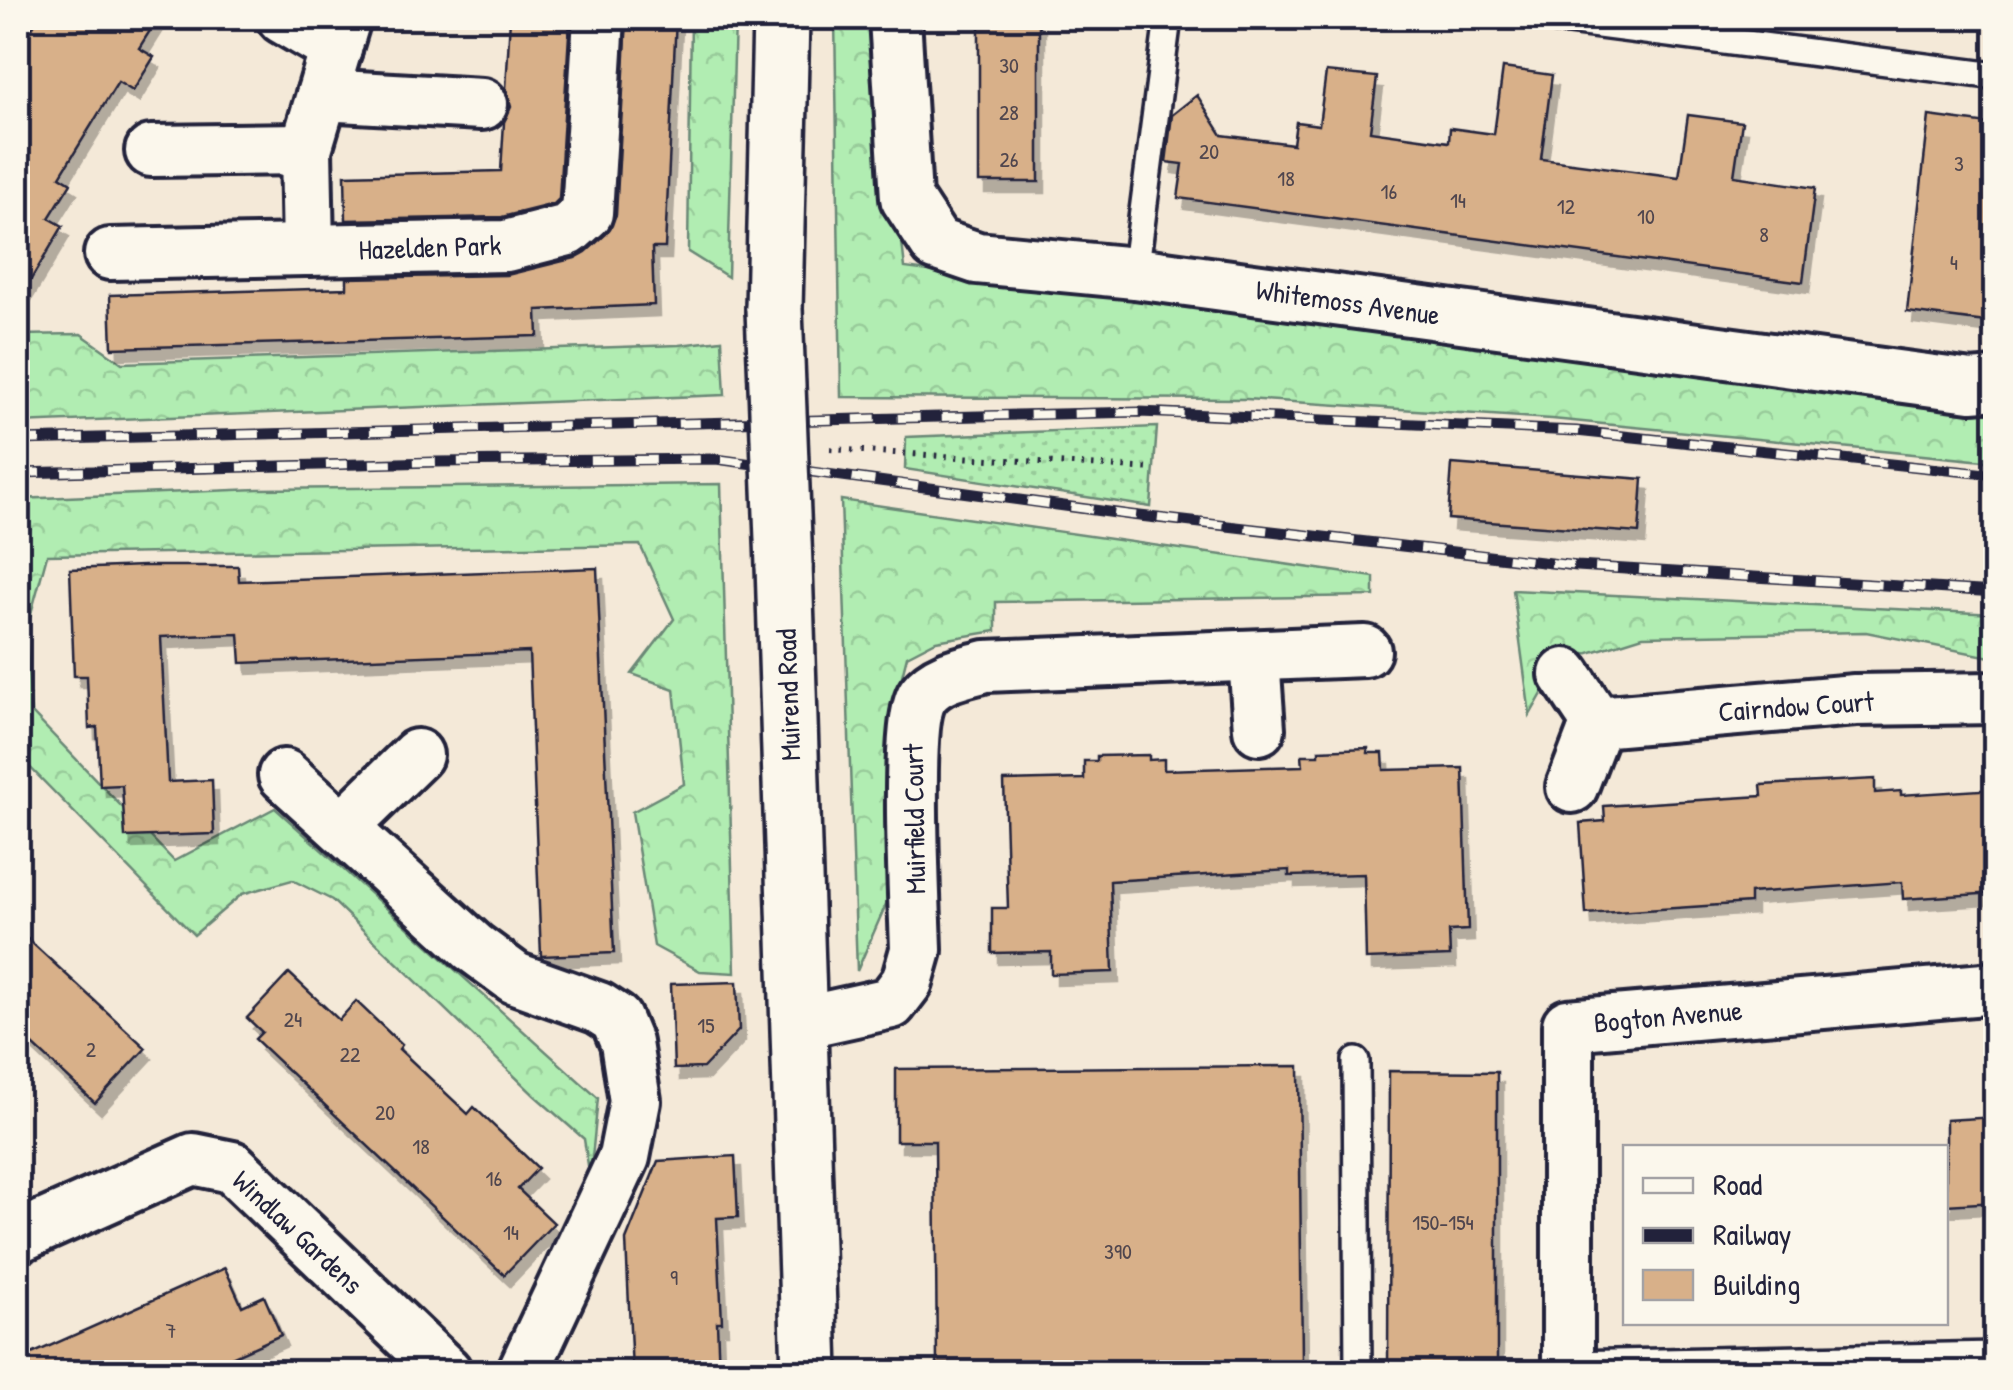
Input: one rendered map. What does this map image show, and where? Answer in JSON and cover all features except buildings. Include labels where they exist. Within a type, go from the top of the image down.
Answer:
[{"type":"street","points":[[283,18],[334,54],[482,104]]},
{"type":"street","name":"Hazelden Park","points":[[110,254],[506,246],[568,230],[588,212],[599,18]]},
{"type":"street","name":"Muirend Road","points":[[781,18],[774,309],[810,1372]]},
{"type":"street","name":"Whitemoss Avenue","points":[[894,18],[906,198],[936,244],[977,258],[1135,273],[1970,386],[1996,384]]},
{"type":"street","points":[[308,250],[306,149],[334,54]]},
{"type":"street","points":[[151,152],[306,149]]},
{"type":"street","name":"Muirfield Court","points":[[800,1022],[891,1003],[907,982],[916,950],[912,732],[923,695],[945,678],[986,666],[1366,652]]},
{"type":"street","points":[[1254,658],[1259,729]]},
{"type":"street","points":[[1565,674],[1597,722],[1572,787]]},
{"type":"street","name":"Cairndow Court","points":[[1597,722],[1854,700],[1996,698]]},
{"type":"street","points":[[343,827],[417,755]]},
{"type":"street","points":[[284,775],[473,947],[515,978],[599,1008],[616,1019],[626,1043],[635,1101],[624,1156],[522,1372]]},
{"type":"street","name":"Bogton Avenue","points":[[1568,1368],[1568,1025],[1996,988]]},
{"type":"street","name":"Windlaw Gardens","points":[[23,1226],[192,1158],[232,1167],[446,1372]]},
{"type":"lane","points":[[1135,273],[1168,18]]},
{"type":"lane","points":[[1544,18],[1996,76]]},
{"type":"lane","points":[[1356,1061],[1358,1372]]},
{"type":"lane","points":[[1568,1368],[1996,1355]]},
{"type":"path","points":[[780,446],[1153,468]]},
{"type":"green space","points":[[691,18],[735,18],[728,277],[688,252]]},
{"type":"green space","points":[[835,18],[876,18],[905,268],[1995,409],[1995,462],[1552,419],[1246,399],[841,397]]},
{"type":"green space","points":[[81,334],[122,363],[679,345],[722,340],[725,395],[18,423],[18,335]]},
{"type":"green space","points":[[1157,427],[1151,507],[905,469],[906,437]]},
{"type":"green space","points":[[721,484],[735,973],[700,971],[654,946],[632,812],[684,784],[674,689],[632,674],[674,619],[640,545],[47,555],[26,632],[31,712],[174,861],[275,808],[598,1098],[590,1178],[584,1139],[332,900],[292,880],[242,894],[194,935],[18,755],[18,499],[258,489]]},
{"type":"green space","points":[[841,500],[1374,577],[1374,596],[996,602],[996,631],[936,641],[907,656],[899,688],[900,872],[857,971]]},
{"type":"green space","points":[[1513,590],[1995,614],[1995,658],[1866,632],[1643,636],[1560,662],[1530,715]]},
{"type":"railway","points":[[18,440],[1140,412],[1576,431],[1996,475]]},
{"type":"railway","points":[[18,473],[716,459],[1131,515],[1577,566],[1996,592]]}]
